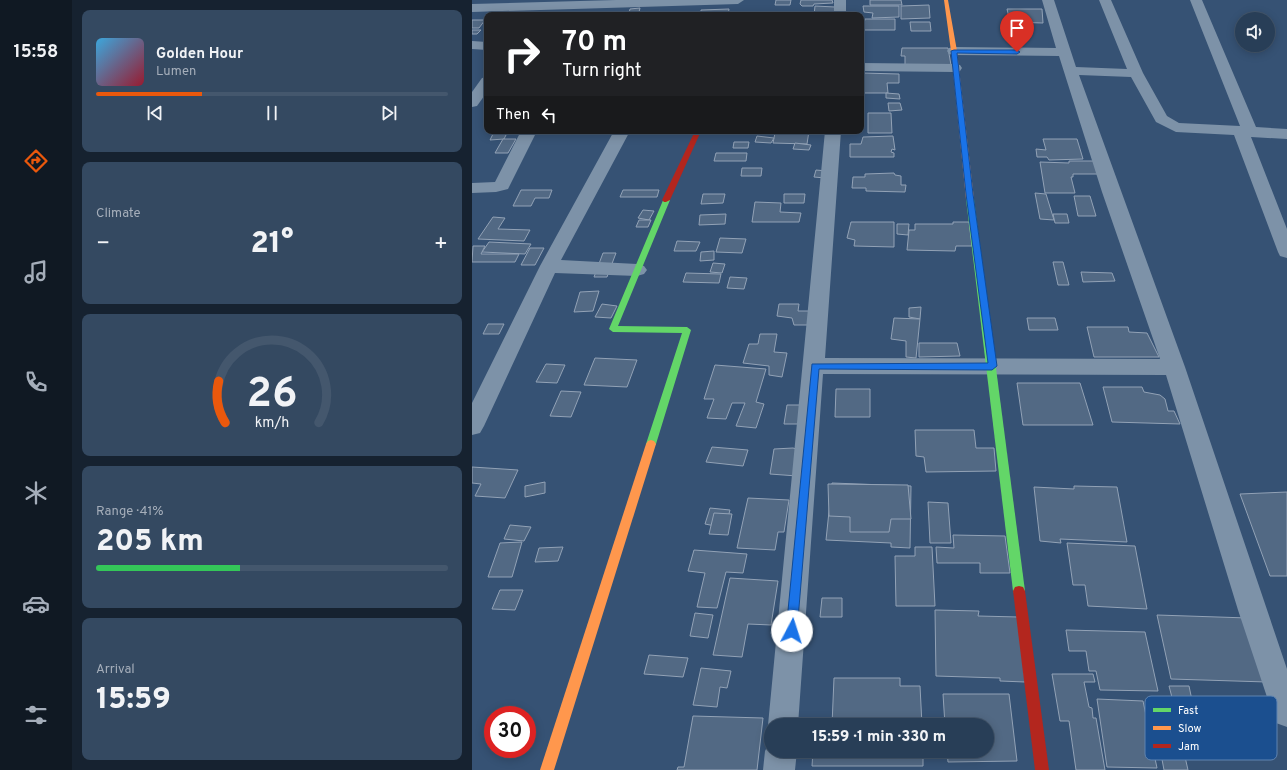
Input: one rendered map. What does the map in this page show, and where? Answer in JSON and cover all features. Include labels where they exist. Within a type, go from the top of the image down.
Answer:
[{"type":"street","points":[[472,8],[596,10],[619,2],[738,0],[736,12]]},
{"type":"street","points":[[840,0],[840,12]]},
{"type":"street","points":[[946,0],[954,51],[1042,770]]},
{"type":"street","points":[[1048,0],[1070,71],[1139,272],[1174,367],[1249,603],[1287,712]]},
{"type":"street","points":[[1105,0],[1136,73],[1161,120],[1176,127],[1287,134]]},
{"type":"street","points":[[1196,0],[1245,132],[1287,252]]},
{"type":"street","points":[[676,12],[681,2]]},
{"type":"street","points":[[472,45],[484,46]]},
{"type":"street","points":[[954,51],[1065,52]]},
{"type":"street","points":[[864,67],[955,68]]},
{"type":"street","points":[[1070,71],[1136,73]]},
{"type":"street","points":[[472,103],[484,75]]},
{"type":"street","points":[[472,188],[496,187],[502,185],[528,134]]},
{"type":"street","points":[[472,426],[549,266],[620,134]]},
{"type":"street","points":[[547,770],[687,330],[613,329],[637,270],[697,134]]},
{"type":"street","points":[[784,718],[815,366],[833,134]]},
{"type":"street","points":[[549,266],[637,270]]},
{"type":"street","points":[[815,366],[1174,367]]},
{"type":"street","points":[[779,770],[780,758]]},
{"type":"building","points":[[776,0],[791,0],[790,5],[775,5]]},
{"type":"building","points":[[801,0],[832,0],[833,3],[802,6],[800,4]]},
{"type":"building","points":[[870,0],[901,0],[902,5],[870,5]]},
{"type":"building","points":[[929,5],[930,18],[901,19],[901,6]]},
{"type":"building","points":[[815,6],[835,7],[834,12],[814,12]]},
{"type":"building","points":[[863,6],[899,6],[899,17],[872,18],[873,13],[864,12]]},
{"type":"building","points":[[640,8],[639,12],[629,12],[630,9]]},
{"type":"building","points":[[729,9],[728,12],[701,12],[701,10]]},
{"type":"building","points":[[1007,9],[1042,9],[1043,23],[1010,22]]},
{"type":"building","points":[[865,19],[895,19],[895,30],[864,30]]},
{"type":"building","points":[[472,20],[484,20],[479,28],[472,28]]},
{"type":"building","points":[[910,22],[930,22],[931,31],[911,31]]},
{"type":"building","points":[[472,30],[481,30],[477,34],[472,34]]},
{"type":"building","points":[[902,48],[948,48],[951,65],[905,66],[905,56],[901,56]]},
{"type":"building","points":[[864,73],[899,74],[899,83],[887,83],[888,93],[864,93]]},
{"type":"building","points":[[886,93],[899,94],[900,99],[886,98]]},
{"type":"building","points":[[888,103],[900,103],[902,110],[889,111]]},
{"type":"building","points":[[868,113],[891,113],[892,133],[868,133]]},
{"type":"building","points":[[493,134],[506,134],[504,139],[490,140]]},
{"type":"building","points":[[775,134],[809,134],[807,144],[773,143]]},
{"type":"building","points":[[757,136],[774,138],[771,143],[755,142]]},
{"type":"building","points":[[893,136],[895,150],[892,149],[891,152],[894,153],[894,157],[850,157],[850,144],[861,144],[863,137]]},
{"type":"building","points":[[503,139],[516,139],[508,153],[495,153]]},
{"type":"building","points":[[1043,139],[1077,139],[1083,159],[1049,160],[1047,157],[1037,157],[1036,149],[1046,150]]},
{"type":"building","points":[[734,142],[749,142],[748,148],[733,148]]},
{"type":"building","points":[[795,143],[811,145],[809,150],[793,149]]},
{"type":"building","points":[[716,153],[747,153],[746,161],[714,161]]},
{"type":"building","points":[[1069,161],[1095,161],[1099,174],[1073,174],[1073,177],[1071,177],[1075,193],[1045,193],[1040,162],[1069,163]]},
{"type":"building","points":[[742,168],[762,168],[761,176],[741,176]]},
{"type":"building","points":[[816,170],[827,171],[825,178],[814,177]]},
{"type":"building","points":[[894,173],[895,175],[901,176],[901,185],[906,185],[905,192],[866,191],[866,188],[852,188],[853,177],[865,177],[865,174]]},
{"type":"building","points":[[521,190],[552,190],[549,198],[535,198],[531,206],[513,206]]},
{"type":"building","points":[[623,190],[659,190],[657,197],[620,197]]},
{"type":"building","points":[[1035,193],[1046,194],[1054,220],[1040,219]]},
{"type":"building","points":[[703,194],[725,194],[723,203],[701,204]]},
{"type":"building","points":[[784,194],[805,194],[804,203],[784,203]]},
{"type":"building","points":[[1074,196],[1090,196],[1096,216],[1078,216]]},
{"type":"building","points":[[755,202],[781,203],[780,212],[801,213],[799,222],[752,222]]},
{"type":"building","points":[[643,210],[654,211],[649,220],[638,218]]},
{"type":"building","points":[[726,214],[725,224],[699,225],[700,215]]},
{"type":"building","points":[[1053,214],[1067,214],[1069,223],[1055,223]]},
{"type":"building","points":[[493,217],[505,218],[498,229],[530,230],[524,241],[478,239]]},
{"type":"building","points":[[639,220],[651,220],[648,227],[636,227]]},
{"type":"building","points":[[851,222],[894,222],[894,247],[854,246],[855,240],[847,238]]},
{"type":"building","points":[[953,222],[969,222],[972,246],[956,246],[955,251],[907,250],[909,230],[915,230],[915,224],[953,224]]},
{"type":"building","points":[[897,224],[909,224],[908,235],[897,234]]},
{"type":"building","points":[[720,238],[746,239],[742,253],[716,252]]},
{"type":"building","points":[[677,241],[700,242],[696,251],[674,251]]},
{"type":"building","points":[[489,242],[531,244],[525,254],[482,252]]},
{"type":"building","points":[[473,246],[485,246],[481,254],[519,254],[515,262],[472,262]]},
{"type":"building","points":[[530,248],[544,248],[535,265],[521,265]]},
{"type":"building","points":[[714,251],[714,260],[700,261],[701,252]]},
{"type":"building","points":[[603,253],[616,253],[607,277],[594,277]]},
{"type":"building","points":[[1053,262],[1063,262],[1069,285],[1058,285]]},
{"type":"building","points":[[713,263],[725,264],[722,273],[710,272]]},
{"type":"building","points":[[1081,272],[1112,273],[1115,281],[1083,282]]},
{"type":"building","points":[[686,273],[721,274],[719,283],[683,282]]},
{"type":"building","points":[[730,277],[747,278],[744,289],[727,288]]},
{"type":"building","points":[[599,291],[593,311],[574,312],[580,292]]},
{"type":"building","points":[[602,304],[617,306],[611,318],[595,317]]},
{"type":"building","points":[[779,304],[799,304],[798,311],[812,311],[810,325],[794,325],[792,318],[777,316]]},
{"type":"building","points":[[921,307],[920,319],[909,317],[909,308]]},
{"type":"building","points":[[894,318],[920,319],[916,358],[906,357],[906,341],[891,339]]},
{"type":"building","points":[[1027,318],[1055,318],[1058,330],[1029,330]]},
{"type":"building","points":[[488,324],[504,324],[499,334],[483,334]]},
{"type":"building","points":[[1087,327],[1128,327],[1129,332],[1147,333],[1159,357],[1094,357]]},
{"type":"building","points":[[760,334],[777,334],[774,352],[787,353],[782,377],[769,375],[769,366],[743,363],[749,344],[758,344]]},
{"type":"building","points":[[919,343],[957,343],[960,356],[919,357]]},
{"type":"building","points":[[595,358],[637,360],[627,387],[584,385]]},
{"type":"building","points":[[546,364],[565,365],[557,383],[536,382]]},
{"type":"building","points":[[715,365],[766,369],[756,402],[764,404],[756,428],[736,426],[745,403],[732,403],[726,419],[707,418],[714,399],[704,399]]},
{"type":"building","points":[[1017,383],[1080,383],[1093,425],[1023,425]]},
{"type":"building","points":[[1103,387],[1142,387],[1144,392],[1160,395],[1165,399],[1168,411],[1174,411],[1180,424],[1112,422]]},
{"type":"building","points":[[836,389],[870,389],[870,417],[835,417]]},
{"type":"building","points":[[561,391],[581,392],[571,417],[550,416]]},
{"type":"building","points":[[787,405],[802,405],[800,424],[784,424]]},
{"type":"building","points":[[915,430],[974,430],[976,448],[994,448],[996,471],[926,472],[924,457],[916,456]]},
{"type":"building","points":[[712,447],[748,450],[743,466],[706,462]]},
{"type":"building","points":[[793,448],[800,450],[797,476],[770,474],[774,449]]},
{"type":"building","points":[[472,467],[518,470],[505,498],[475,496],[481,484],[472,483]]},
{"type":"building","points":[[545,482],[545,493],[525,497],[525,486]]},
{"type":"building","points":[[832,483],[911,486],[910,548],[891,547],[891,543],[826,540]]},
{"type":"building","points":[[828,484],[908,485],[911,519],[891,519],[889,532],[850,532],[850,517],[829,516]]},
{"type":"building","points":[[1074,486],[1117,487],[1127,542],[1060,539],[1061,543],[1040,541],[1034,487],[1074,489]]},
{"type":"building","points":[[1287,492],[1287,576],[1270,576],[1240,494]]},
{"type":"building","points":[[748,498],[789,500],[784,532],[778,532],[775,550],[737,548]]},
{"type":"building","points":[[928,502],[948,503],[951,543],[930,543]]},
{"type":"building","points":[[710,508],[730,510],[725,528],[705,524]]},
{"type":"building","points":[[714,513],[732,514],[728,535],[709,534]]},
{"type":"building","points":[[510,525],[531,527],[524,541],[504,539]]},
{"type":"building","points":[[953,535],[1005,536],[1010,573],[980,573],[980,563],[937,563],[936,547],[954,548]]},
{"type":"building","points":[[522,542],[512,577],[488,577],[500,543]]},
{"type":"building","points":[[1067,543],[1135,546],[1147,609],[1088,606],[1085,585],[1073,585]]},
{"type":"building","points":[[563,547],[558,561],[535,562],[539,548]]},
{"type":"building","points":[[915,547],[932,547],[935,606],[896,606],[895,556],[915,556]]},
{"type":"building","points":[[694,550],[747,554],[743,573],[726,572],[717,608],[697,607],[705,573],[688,571]]},
{"type":"building","points":[[730,578],[778,581],[771,625],[748,624],[742,657],[713,655]]},
{"type":"building","points":[[500,590],[523,590],[515,610],[492,609]]},
{"type":"building","points":[[822,598],[842,598],[842,617],[820,617]]},
{"type":"building","points":[[935,610],[979,611],[978,616],[1019,617],[1025,682],[1000,681],[1000,678],[936,676]]},
{"type":"building","points":[[695,613],[713,615],[708,638],[690,636]]},
{"type":"building","points":[[1157,615],[1248,618],[1267,682],[1171,679]]},
{"type":"building","points":[[1066,630],[1145,632],[1158,691],[1100,690],[1096,671],[1089,671],[1086,651],[1069,651]]},
{"type":"building","points":[[649,655],[688,658],[683,677],[644,674]]},
{"type":"building","points":[[701,668],[731,671],[727,688],[720,687],[717,707],[693,705]]},
{"type":"building","points":[[1052,674],[1093,674],[1095,682],[1084,682],[1089,707],[1092,708],[1093,718],[1096,718],[1105,770],[1076,770],[1069,721],[1060,721]]},
{"type":"building","points":[[834,678],[900,678],[900,686],[920,686],[922,718],[832,718]]},
{"type":"building","points":[[1169,686],[1189,686],[1191,696],[1172,696]]},
{"type":"building","points":[[943,694],[1009,694],[1017,761],[948,762],[948,758],[994,758],[994,718],[945,718]]},
{"type":"building","points":[[1097,699],[1143,701],[1145,711],[1145,760],[1155,760],[1157,768],[1107,767]]},
{"type":"building","points":[[693,716],[763,718],[757,770],[677,770],[678,767],[684,767]]},
{"type":"building","points":[[813,758],[923,758],[923,766],[812,766]]},
{"type":"building","points":[[1162,760],[1186,760],[1188,770],[1164,770]]},
{"type":"traffic: fast","points":[[970,199],[1019,591]]},
{"type":"traffic: fast","points":[[651,444],[687,330],[613,329],[666,200]]},
{"type":"traffic: slow","points":[[946,0],[954,51],[970,199]]},
{"type":"traffic: slow","points":[[547,770],[651,444]]},
{"type":"traffic: jam","points":[[666,200],[697,134]]},
{"type":"traffic: jam","points":[[1019,591],[1042,770]]},
{"type":"route","points":[[792,631],[815,366],[992,366],[969,194],[954,51],[1017,52]]}]
